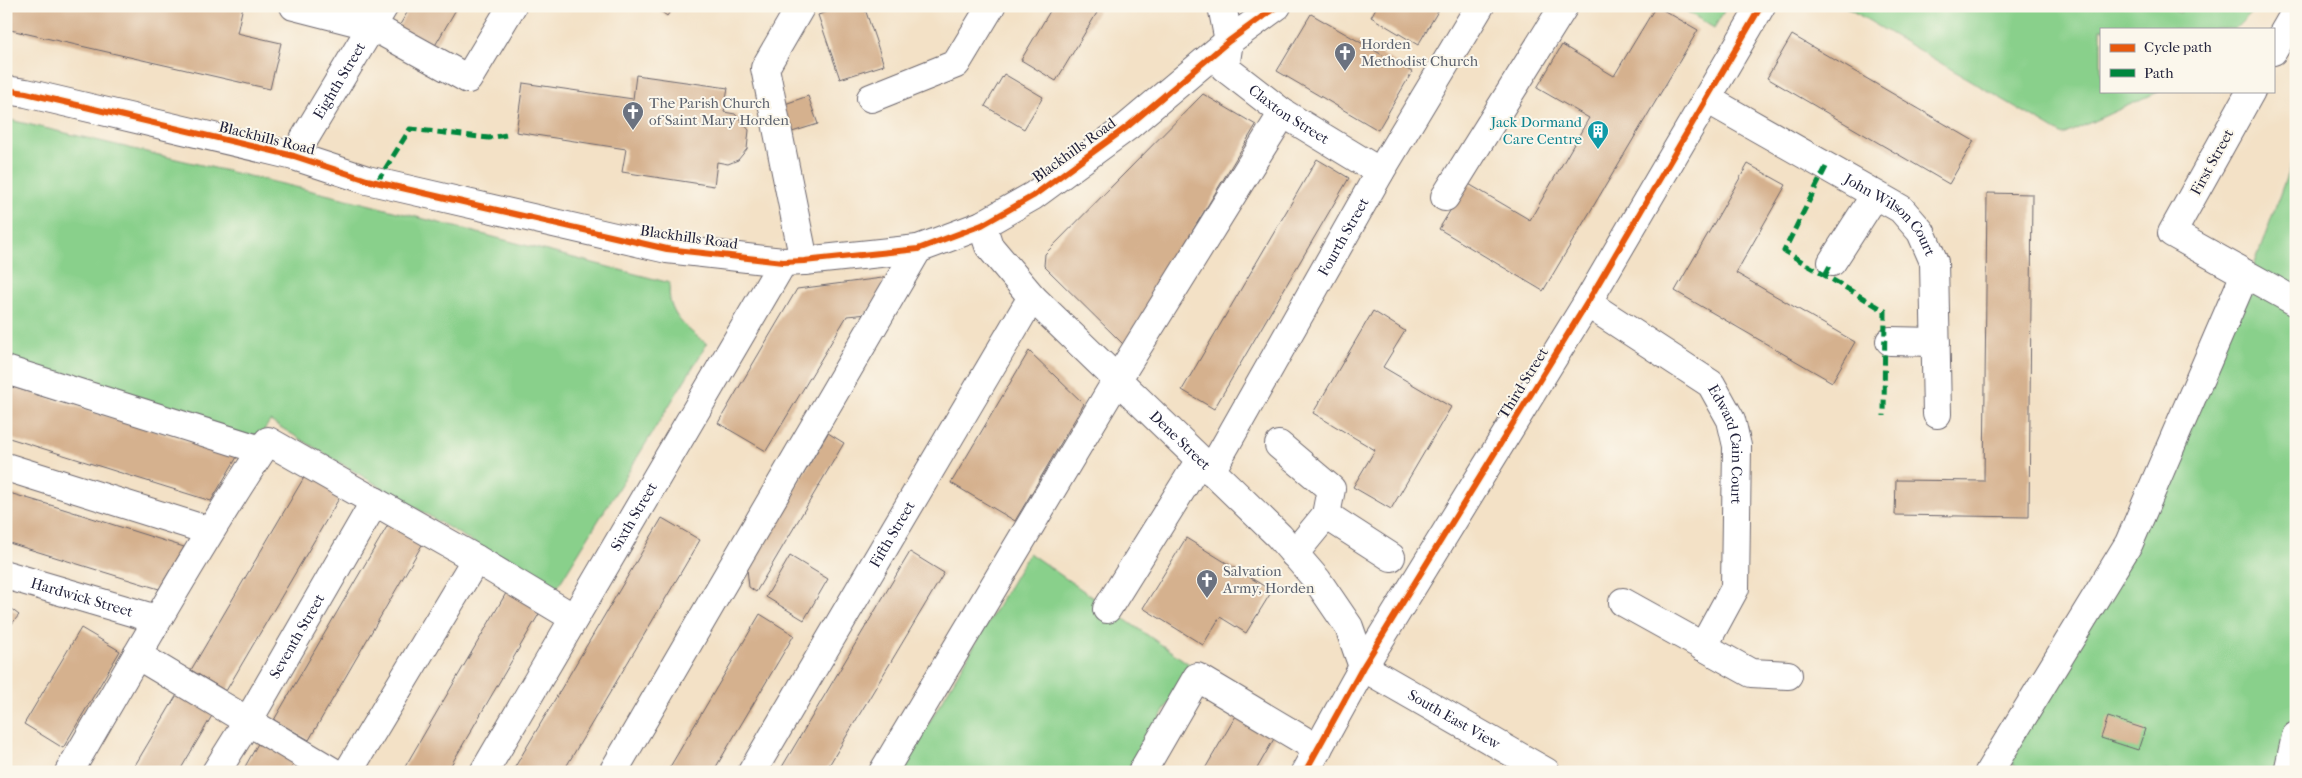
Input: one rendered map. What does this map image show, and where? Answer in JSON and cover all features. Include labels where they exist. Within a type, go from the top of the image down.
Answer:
[{"type":"street","points":[[294,6],[378,16],[468,79],[512,6]]},
{"type":"street","points":[[794,261],[765,68],[801,6]]},
{"type":"street","points":[[871,98],[956,64],[991,6]]},
{"type":"street","points":[[1222,6],[1229,41]]},
{"type":"street","name":"Blackhills Road","points":[[6,90],[26,92],[294,156],[367,180],[667,249],[794,261],[918,249],[982,224],[1033,196],[1127,127],[1229,41],[1277,6]]},
{"type":"street","name":"Fourth Street","points":[[1106,609],[1205,466],[1480,6]]},
{"type":"street","name":"Third Street","points":[[1311,761],[1363,667],[1587,302],[1761,6]]},
{"type":"street","points":[[1445,197],[1558,8]]},
{"type":"street","points":[[2274,49],[2296,10]]},
{"type":"street","name":"Eighth Street","points":[[294,156],[378,16]]},
{"type":"street","name":"Claxton Street","points":[[1229,41],[1225,68],[1282,113],[1380,172]]},
{"type":"street","name":"First Street","points":[[2246,274],[2172,233],[2250,92]]},
{"type":"street","name":"John Wilson Court","points":[[1707,99],[1901,209],[1921,232],[1934,262],[1937,414]]},
{"type":"street","points":[[883,772],[1118,380],[1282,113]]},
{"type":"street","points":[[1832,262],[1875,195]]},
{"type":"street","name":"Dene Street","points":[[982,224],[989,246],[1032,297],[1279,536],[1317,580],[1349,627],[1363,667]]},
{"type":"street","points":[[613,772],[918,249]]},
{"type":"street","name":"Sixth Street","points":[[484,772],[574,618],[794,261]]},
{"type":"street","points":[[1989,772],[2129,543],[2246,274],[2296,302]]},
{"type":"street","name":"Fifth Street","points":[[752,772],[1032,297]]},
{"type":"street","name":"Edward Cain Court","points":[[1587,302],[1711,384],[1731,420],[1736,446],[1735,588],[1703,647]]},
{"type":"street","points":[[1890,341],[1936,342]]},
{"type":"street","points":[[6,370],[261,450]]},
{"type":"street","points":[[69,772],[156,619],[268,440],[574,618]]},
{"type":"street","points":[[1279,445],[1331,489],[1326,515],[1294,554]]},
{"type":"street","points":[[6,467],[210,531]]},
{"type":"street","name":"Seventh Street","points":[[216,772],[248,721],[375,501]]},
{"type":"street","points":[[1326,515],[1391,557]]},
{"type":"street","points":[[348,772],[476,560]]},
{"type":"street","name":"Hardwick Street","points":[[6,575],[156,619]]},
{"type":"street","points":[[1623,602],[1751,673],[1788,675]]},
{"type":"street","points":[[137,655],[333,772]]},
{"type":"street","name":"South East View","points":[[1363,667],[1546,772]]},
{"type":"street","points":[[1142,772],[1197,677],[1311,761]]},
{"type":"street","points":[[2288,772],[2296,736]]},
{"type":"green space","points":[[1678,6],[1727,6],[1714,28]]},
{"type":"green space","points":[[1844,6],[2167,6],[2180,13],[2184,6],[2258,6],[2236,28],[2100,28],[2100,92],[2158,92],[2063,135]]},
{"type":"green space","points":[[6,119],[359,202],[670,283],[669,294],[674,311],[685,326],[707,344],[555,591],[270,421],[257,441],[6,366]]},
{"type":"green space","points":[[2296,150],[2296,772],[2028,772],[2008,762],[2234,321]]},
{"type":"green space","points":[[1029,553],[1192,666],[1126,772],[900,772]]},
{"type":"building","points":[[6,6],[243,6],[237,33],[281,43],[270,89],[6,29]]},
{"type":"building","points":[[411,6],[458,6],[433,49],[398,28]]},
{"type":"building","points":[[654,6],[674,6],[667,16]]},
{"type":"building","points":[[844,6],[864,6],[884,65],[840,79],[818,15]]},
{"type":"building","points":[[1053,6],[1101,6],[1056,81],[1021,60]]},
{"type":"building","points":[[1377,6],[1441,6],[1418,45],[1371,17]]},
{"type":"building","name":"Jack Dormand Care Centre","points":[[1656,6],[1698,30],[1543,291],[1439,229],[1467,183],[1530,220],[1589,118],[1537,88],[1562,45],[1614,76]]},
{"type":"building","name":"Horden Methodist Church","points":[[1311,14],[1412,72],[1378,130],[1277,71]]},
{"type":"building","points":[[1792,35],[1974,141],[1949,184],[1767,78]]},
{"type":"building","points":[[1004,74],[1043,97],[1024,129],[985,106]]},
{"type":"building","name":"The Parish Church of Saint Mary Horden","points":[[636,75],[728,88],[724,112],[735,114],[749,130],[747,149],[738,160],[728,164],[717,162],[714,186],[622,172],[626,149],[516,132],[523,83],[633,99]]},
{"type":"building","points":[[1203,94],[1256,125],[1124,345],[1044,266],[1045,254]]},
{"type":"building","points":[[808,96],[818,124],[792,132],[782,105]]},
{"type":"building","points":[[1317,159],[1349,178],[1214,409],[1182,390]]},
{"type":"building","points":[[1748,164],[1786,185],[1736,273],[1855,342],[1832,382],[1675,291]]},
{"type":"building","points":[[1987,193],[2032,194],[2029,517],[1895,515],[1896,480],[1984,481]]},
{"type":"building","points":[[890,277],[868,314],[847,316],[766,451],[718,423],[797,289]]},
{"type":"building","points":[[1373,311],[1405,331],[1383,367],[1451,407],[1391,509],[1353,487],[1375,450],[1313,413]]},
{"type":"building","points":[[1029,351],[1084,404],[1015,521],[951,483]]},
{"type":"building","points":[[6,385],[237,457],[211,501],[6,437]]},
{"type":"building","points":[[828,433],[844,443],[756,592],[749,587],[747,569]]},
{"type":"building","points":[[309,469],[344,490],[226,691],[191,670]]},
{"type":"building","points":[[6,492],[184,547],[159,589],[6,542]]},
{"type":"building","points":[[392,518],[426,538],[309,740],[274,720]]},
{"type":"building","points":[[662,518],[700,540],[670,591],[563,772],[512,772]]},
{"type":"building","name":"Salvation Army, Horden","points":[[1186,538],[1272,591],[1246,633],[1220,617],[1203,645],[1143,608]]},
{"type":"building","points":[[910,552],[944,573],[825,772],[779,772]]},
{"type":"building","points":[[790,556],[828,579],[804,620],[766,597]]},
{"type":"building","points":[[509,588],[543,607],[447,772],[402,772]]},
{"type":"building","points":[[6,605],[19,615],[6,631]]},
{"type":"building","points":[[760,614],[794,635],[713,772],[667,772]]},
{"type":"building","points":[[81,628],[120,651],[63,748],[24,724]]},
{"type":"building","points":[[178,693],[213,714],[179,772],[131,772]]},
{"type":"building","points":[[1237,714],[1275,737],[1255,772],[1203,772]]},
{"type":"building","points":[[2108,717],[2145,729],[2138,750],[2101,738]]},
{"type":"building","points":[[260,740],[295,761],[289,772],[242,772]]},
{"type":"marked path","points":[[377,182],[410,129],[489,138],[506,135]]},
{"type":"marked path","points":[[1826,167],[1784,251],[1885,311],[1884,416]]},
{"type":"marked path","points":[[1825,275],[1832,262]]},
{"type":"cycle path","points":[[6,90],[26,93],[294,156],[367,180],[667,249],[783,262],[804,261],[918,249],[982,225],[1033,196],[1127,127],[1229,41],[1277,6]]},
{"type":"cycle path","points":[[1305,772],[1363,667],[1587,303],[1761,6]]},
{"type":"place","name":"Horden Methodist Church","points":[[1345,72]]},
{"type":"place","name":"The Parish Church of Saint Mary Horden","points":[[633,131]]},
{"type":"place","name":"Jack Dormand Care Centre","points":[[1598,150]]},
{"type":"place","name":"Salvation Army, Horden","points":[[1207,599]]}]
